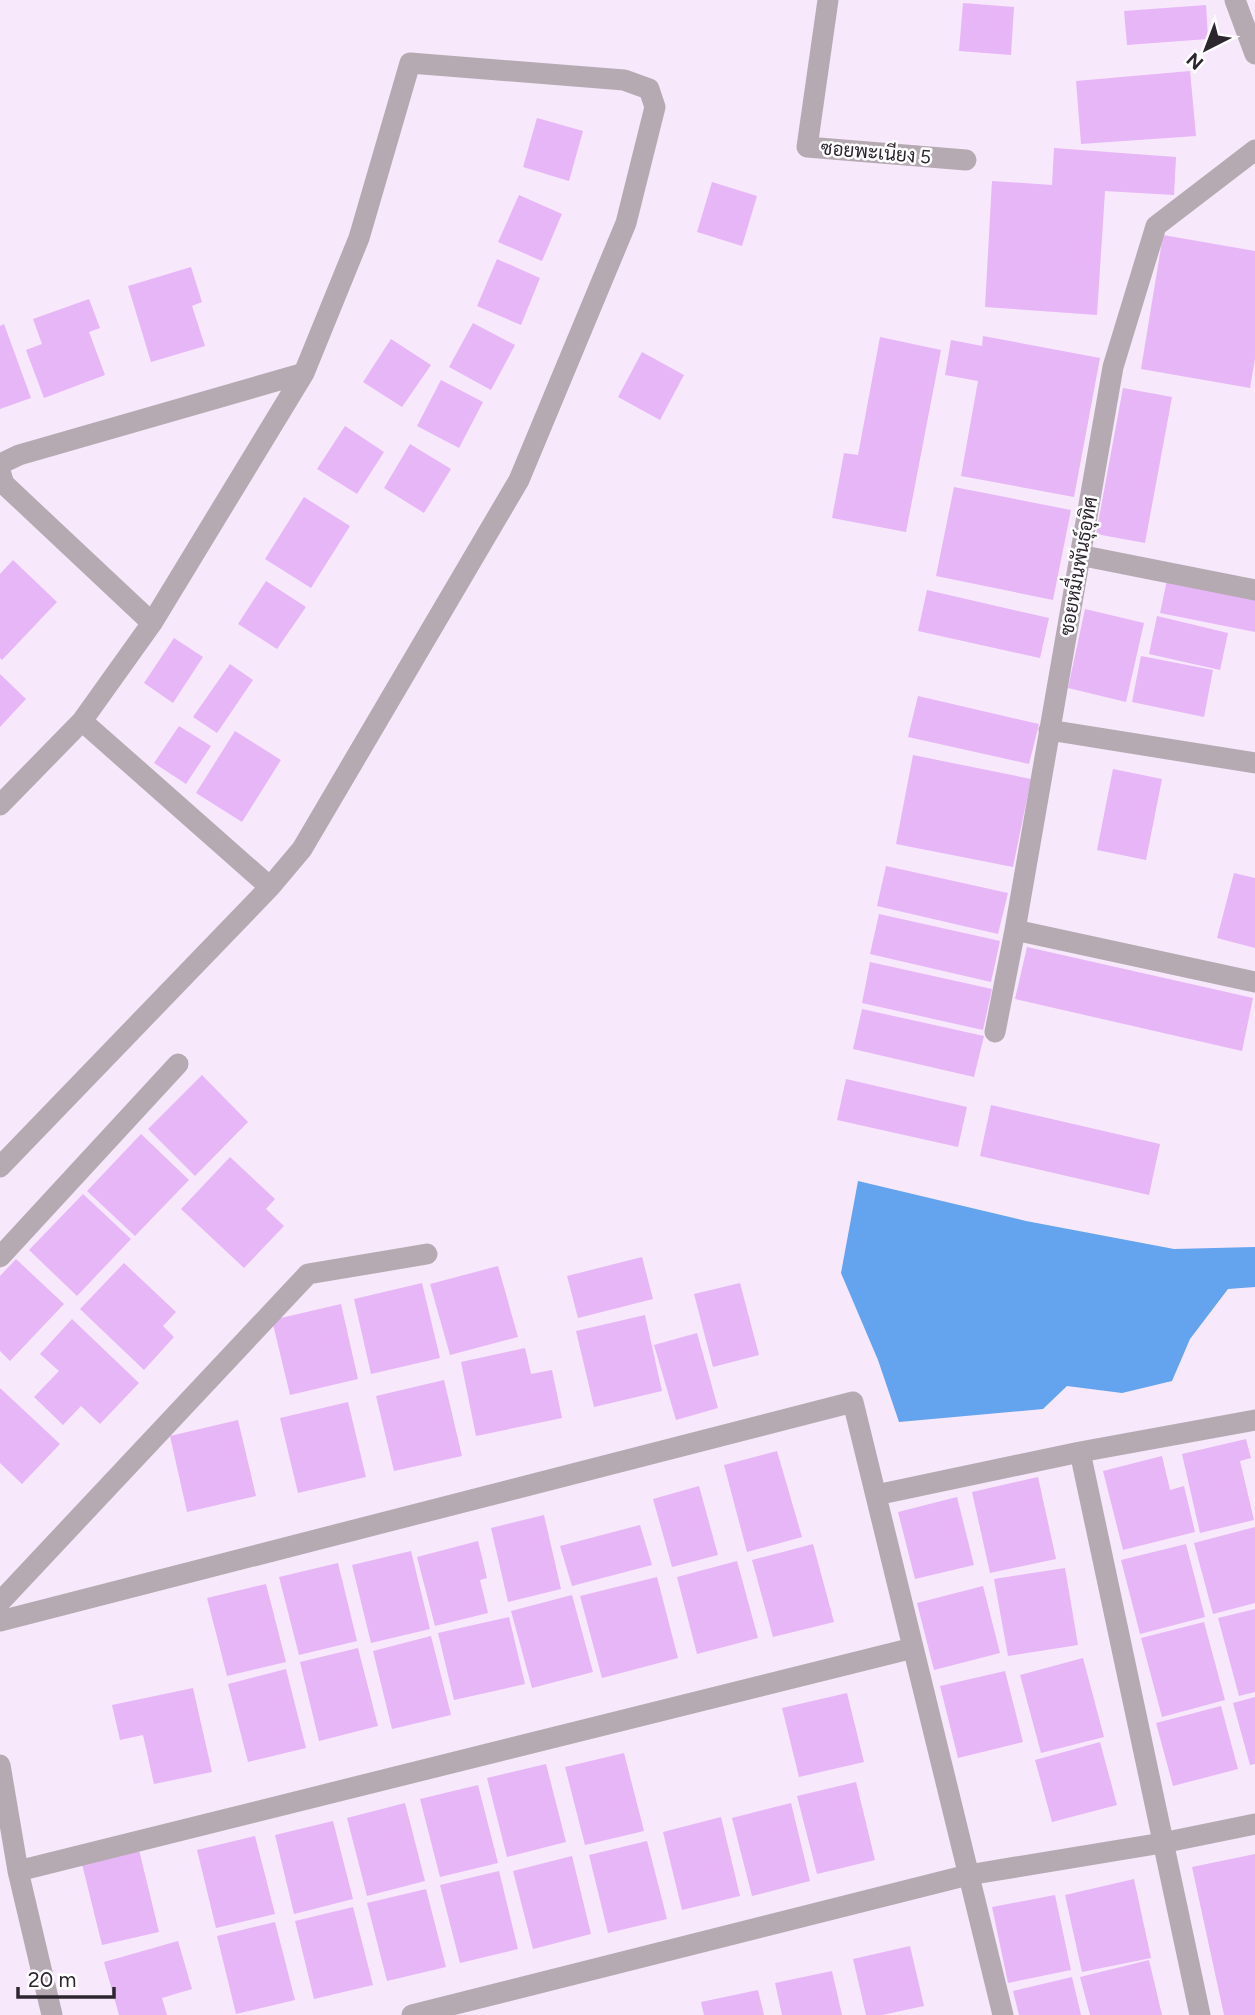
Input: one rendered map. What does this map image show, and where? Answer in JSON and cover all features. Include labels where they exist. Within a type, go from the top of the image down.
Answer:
[{"type":"street","name":"ซอยพะเนียง 5","points":[[828,0],[807,147],[966,160]]},
{"type":"street","points":[[1235,0],[1255,54]]},
{"type":"street","points":[[0,805],[82,721],[152,623],[304,373],[359,238],[410,63],[624,80],[649,89],[655,107],[626,223],[519,480],[302,849],[270,887],[0,1167]]},
{"type":"street","name":"ซอยหมื่นพันธุ์อุทิศ","points":[[995,1032],[1112,367],[1157,226],[1255,150]]},
{"type":"street","points":[[0,464],[19,455],[304,373]]},
{"type":"street","points":[[0,471],[4,484],[152,623]]},
{"type":"street","points":[[1079,555],[1255,590]]},
{"type":"street","points":[[82,721],[270,887]]},
{"type":"street","points":[[1049,730],[1255,763]]},
{"type":"street","points":[[1015,930],[1255,982]]},
{"type":"street","points":[[0,1257],[178,1064]]},
{"type":"street","points":[[0,1602],[308,1274],[427,1254]]},
{"type":"street","points":[[0,1621],[853,1402],[1003,2015]]},
{"type":"street","points":[[876,1495],[1080,1452],[1255,1420]]},
{"type":"street","points":[[1080,1452],[1200,2015]]},
{"type":"street","points":[[18,1871],[913,1648]]},
{"type":"street","points":[[0,1765],[18,1871],[52,2015]]},
{"type":"street","points":[[412,2015],[968,1875],[1162,1843],[1255,1824]]},
{"type":"water","points":[[858,1181],[1026,1221],[1174,1249],[1255,1247],[1255,1287],[1228,1289],[1190,1339],[1172,1381],[1122,1393],[1067,1386],[1043,1409],[899,1422],[878,1360],[841,1273]]},
{"type":"building","points":[[963,3],[1014,7],[1011,55],[959,51]]},
{"type":"building","points":[[1206,5],[1208,39],[1127,45],[1124,11]]},
{"type":"building","points":[[1190,71],[1196,136],[1081,144],[1076,81]]},
{"type":"building","points":[[537,118],[583,131],[569,181],[523,167]]},
{"type":"building","points":[[1054,148],[1176,157],[1174,195],[1105,191],[1097,315],[985,307],[992,181],[1052,185]]},
{"type":"building","points":[[712,182],[757,196],[742,246],[697,232]]},
{"type":"building","points":[[519,195],[562,214],[542,261],[498,242]]},
{"type":"building","points":[[1163,235],[1255,251],[1255,359],[1250,388],[1141,369]]},
{"type":"building","points":[[497,259],[540,278],[521,325],[477,306]]},
{"type":"building","points":[[191,267],[202,302],[192,306],[205,346],[151,362],[128,286]]},
{"type":"building","points":[[89,299],[100,328],[89,332],[105,375],[44,398],[26,350],[42,344],[33,319]]},
{"type":"building","points":[[473,323],[515,345],[491,390],[449,367]]},
{"type":"building","points":[[4,324],[31,398],[0,409],[0,326]]},
{"type":"building","points":[[983,336],[1100,358],[1074,497],[961,476],[978,381],[945,375],[951,340],[982,346]]},
{"type":"building","points":[[880,337],[941,350],[906,532],[832,518],[844,453],[858,455]]},
{"type":"building","points":[[391,339],[431,365],[402,407],[363,382]]},
{"type":"building","points":[[642,352],[684,375],[660,420],[618,397]]},
{"type":"building","points":[[441,380],[483,402],[459,448],[417,426]]},
{"type":"building","points":[[1123,388],[1172,397],[1145,543],[1096,534]]},
{"type":"building","points":[[345,426],[384,452],[357,494],[317,469]]},
{"type":"building","points":[[410,444],[451,469],[424,513],[384,488]]},
{"type":"building","points":[[954,487],[1071,510],[1053,600],[936,576]]},
{"type":"building","points":[[304,497],[350,526],[311,588],[265,559]]},
{"type":"building","points":[[13,560],[57,602],[2,660],[0,574]]},
{"type":"building","points":[[1167,580],[1255,597],[1255,632],[1160,613]]},
{"type":"building","points":[[266,581],[306,607],[277,649],[238,624]]},
{"type":"building","points":[[927,590],[1049,618],[1040,658],[918,631]]},
{"type":"building","points":[[1085,609],[1144,623],[1126,702],[1068,688]]},
{"type":"building","points":[[1157,616],[1228,633],[1220,670],[1149,654]]},
{"type":"building","points":[[174,638],[203,657],[173,703],[144,683]]},
{"type":"building","points":[[1141,656],[1213,670],[1204,717],[1132,702]]},
{"type":"building","points":[[230,664],[253,680],[217,733],[193,717]]},
{"type":"building","points":[[0,674],[26,699],[0,727]]},
{"type":"building","points":[[918,696],[1039,724],[1029,764],[908,737]]},
{"type":"building","points":[[179,726],[211,746],[186,784],[154,763]]},
{"type":"building","points":[[235,731],[281,760],[242,822],[196,793]]},
{"type":"building","points":[[913,755],[1031,779],[1013,867],[896,844]]},
{"type":"building","points":[[1113,769],[1162,779],[1146,860],[1097,850]]},
{"type":"building","points":[[886,866],[1008,893],[998,934],[877,906]]},
{"type":"building","points":[[1234,873],[1255,878],[1255,948],[1217,938]]},
{"type":"building","points":[[879,914],[1000,941],[991,982],[870,954]]},
{"type":"building","points":[[1027,947],[1253,998],[1242,1051],[1015,999]]},
{"type":"building","points":[[870,962],[992,989],[983,1030],[862,1003]]},
{"type":"building","points":[[862,1009],[984,1036],[974,1077],[853,1049]]},
{"type":"building","points":[[202,1075],[248,1122],[195,1176],[148,1129]]},
{"type":"building","points":[[846,1079],[967,1107],[958,1147],[837,1120]]},
{"type":"building","points":[[991,1105],[1160,1144],[1149,1195],[980,1156]]},
{"type":"building","points":[[141,1134],[189,1180],[135,1236],[87,1191]]},
{"type":"building","points":[[230,1157],[275,1199],[266,1209],[284,1226],[244,1268],[181,1209]]},
{"type":"building","points":[[83,1194],[131,1239],[77,1296],[29,1250]]},
{"type":"building","points":[[642,1257],[653,1299],[578,1318],[567,1276]]},
{"type":"building","points":[[16,1259],[64,1304],[10,1361],[0,1351],[0,1276]]},
{"type":"building","points":[[124,1263],[176,1312],[163,1326],[174,1337],[144,1370],[80,1309]]},
{"type":"building","points":[[498,1266],[518,1337],[450,1355],[430,1284]]},
{"type":"building","points":[[422,1283],[440,1358],[371,1374],[354,1299]]},
{"type":"building","points":[[740,1283],[759,1355],[713,1367],[694,1294]]},
{"type":"building","points":[[341,1304],[358,1379],[290,1395],[272,1320]]},
{"type":"building","points":[[645,1315],[662,1391],[594,1407],[576,1331]]},
{"type":"building","points":[[72,1319],[139,1383],[100,1424],[81,1406],[63,1425],[34,1397],[59,1371],[40,1354]]},
{"type":"building","points":[[697,1333],[718,1408],[676,1420],[654,1345]]},
{"type":"building","points":[[525,1348],[531,1374],[552,1370],[562,1418],[476,1436],[461,1362]]},
{"type":"building","points":[[444,1380],[462,1456],[394,1471],[376,1396]]},
{"type":"building","points":[[0,1388],[60,1444],[22,1484],[0,1463]]},
{"type":"building","points":[[348,1402],[366,1477],[298,1493],[280,1418]]},
{"type":"building","points":[[238,1420],[256,1496],[187,1512],[170,1436]]},
{"type":"building","points":[[1246,1439],[1251,1458],[1240,1461],[1254,1520],[1200,1533],[1182,1454]]},
{"type":"building","points":[[777,1451],[802,1537],[747,1552],[724,1465]]},
{"type":"building","points":[[1162,1456],[1170,1490],[1184,1486],[1195,1532],[1123,1550],[1103,1471]]},
{"type":"building","points":[[1038,1477],[1056,1559],[990,1573],[972,1492]]},
{"type":"building","points":[[699,1486],[718,1555],[672,1567],[653,1499]]},
{"type":"building","points":[[957,1497],[974,1565],[915,1579],[898,1512]]},
{"type":"building","points":[[544,1515],[561,1589],[508,1602],[491,1528]]},
{"type":"building","points":[[640,1525],[652,1565],[572,1586],[560,1546]]},
{"type":"building","points":[[1255,1527],[1255,1603],[1213,1614],[1194,1543]]},
{"type":"building","points":[[478,1541],[487,1578],[480,1580],[488,1613],[435,1626],[417,1557]]},
{"type":"building","points":[[813,1544],[834,1622],[773,1637],[752,1560]]},
{"type":"building","points":[[1186,1544],[1205,1617],[1140,1634],[1121,1560]]},
{"type":"building","points":[[411,1551],[430,1629],[371,1643],[352,1565]]},
{"type":"building","points":[[737,1561],[758,1638],[697,1654],[677,1577]]},
{"type":"building","points":[[338,1563],[357,1641],[299,1655],[279,1577]]},
{"type":"building","points":[[1065,1568],[1078,1645],[1008,1656],[994,1579]]},
{"type":"building","points":[[657,1577],[678,1658],[602,1678],[580,1596]]},
{"type":"building","points":[[266,1584],[286,1662],[227,1676],[207,1598]]},
{"type":"building","points":[[983,1586],[1000,1653],[934,1670],[917,1603]]},
{"type":"building","points":[[572,1595],[593,1672],[532,1688],[511,1611]]},
{"type":"building","points":[[1255,1609],[1255,1692],[1239,1696],[1218,1618]]},
{"type":"building","points":[[509,1617],[525,1684],[454,1700],[438,1633]]},
{"type":"building","points":[[1204,1622],[1225,1700],[1162,1717],[1141,1638]]},
{"type":"building","points":[[431,1636],[451,1715],[392,1729],[373,1651]]},
{"type":"building","points":[[358,1648],[378,1726],[319,1741],[300,1662]]},
{"type":"building","points":[[1083,1658],[1104,1737],[1041,1753],[1020,1675]]},
{"type":"building","points":[[286,1669],[306,1748],[248,1762],[228,1684]]},
{"type":"building","points":[[1005,1671],[1023,1742],[958,1758],[940,1686]]},
{"type":"building","points":[[193,1688],[212,1772],[154,1784],[143,1735],[120,1740],[112,1705]]},
{"type":"building","points":[[847,1693],[864,1762],[799,1777],[782,1708]]},
{"type":"building","points":[[1255,1697],[1255,1764],[1250,1765],[1233,1703]]},
{"type":"building","points":[[1221,1706],[1238,1769],[1173,1786],[1156,1723]]},
{"type":"building","points":[[1100,1742],[1117,1805],[1052,1822],[1035,1760]]},
{"type":"building","points":[[624,1753],[644,1831],[585,1845],[565,1767]]},
{"type":"building","points":[[546,1764],[566,1842],[507,1857],[487,1778]]},
{"type":"building","points":[[856,1782],[875,1860],[817,1874],[797,1796]]},
{"type":"building","points":[[478,1785],[498,1863],[440,1877],[420,1799]]},
{"type":"building","points":[[405,1803],[425,1881],[367,1896],[347,1818]]},
{"type":"building","points":[[791,1803],[810,1881],[752,1896],[732,1818]]},
{"type":"building","points":[[721,1817],[740,1896],[682,1910],[663,1832]]},
{"type":"building","points":[[333,1821],[353,1899],[294,1914],[275,1835]]},
{"type":"building","points":[[255,1836],[275,1914],[216,1928],[197,1850]]},
{"type":"building","points":[[647,1841],[667,1919],[608,1933],[589,1855]]},
{"type":"building","points":[[139,1850],[159,1932],[102,1945],[82,1864]]},
{"type":"building","points":[[1255,1854],[1255,2015],[1224,2015],[1192,1867]]},
{"type":"building","points":[[572,1856],[591,1934],[533,1949],[513,1871]]},
{"type":"building","points":[[499,1871],[518,1949],[460,1963],[440,1885]]},
{"type":"building","points":[[1134,1879],[1151,1958],[1082,1972],[1065,1895]]},
{"type":"building","points":[[426,1889],[446,1967],[387,1981],[367,1903]]},
{"type":"building","points":[[1055,1895],[1071,1970],[1008,1983],[992,1907]]},
{"type":"building","points":[[353,1907],[373,1985],[314,1999],[295,1921]]},
{"type":"building","points":[[275,1922],[295,2000],[236,2014],[217,1936]]},
{"type":"building","points":[[178,1941],[192,1989],[162,1998],[167,2015],[119,2015],[104,1962]]},
{"type":"building","points":[[910,1946],[924,2006],[882,2015],[866,2015],[853,1959]]},
{"type":"building","points":[[1149,1960],[1162,2015],[1090,2015],[1080,1977]]},
{"type":"building","points":[[832,1971],[842,2015],[782,2015],[775,1983]]},
{"type":"building","points":[[1072,1977],[1081,2015],[1019,2015],[1013,1991]]},
{"type":"building","points":[[758,1990],[764,2015],[704,2015],[701,2002]]}]
